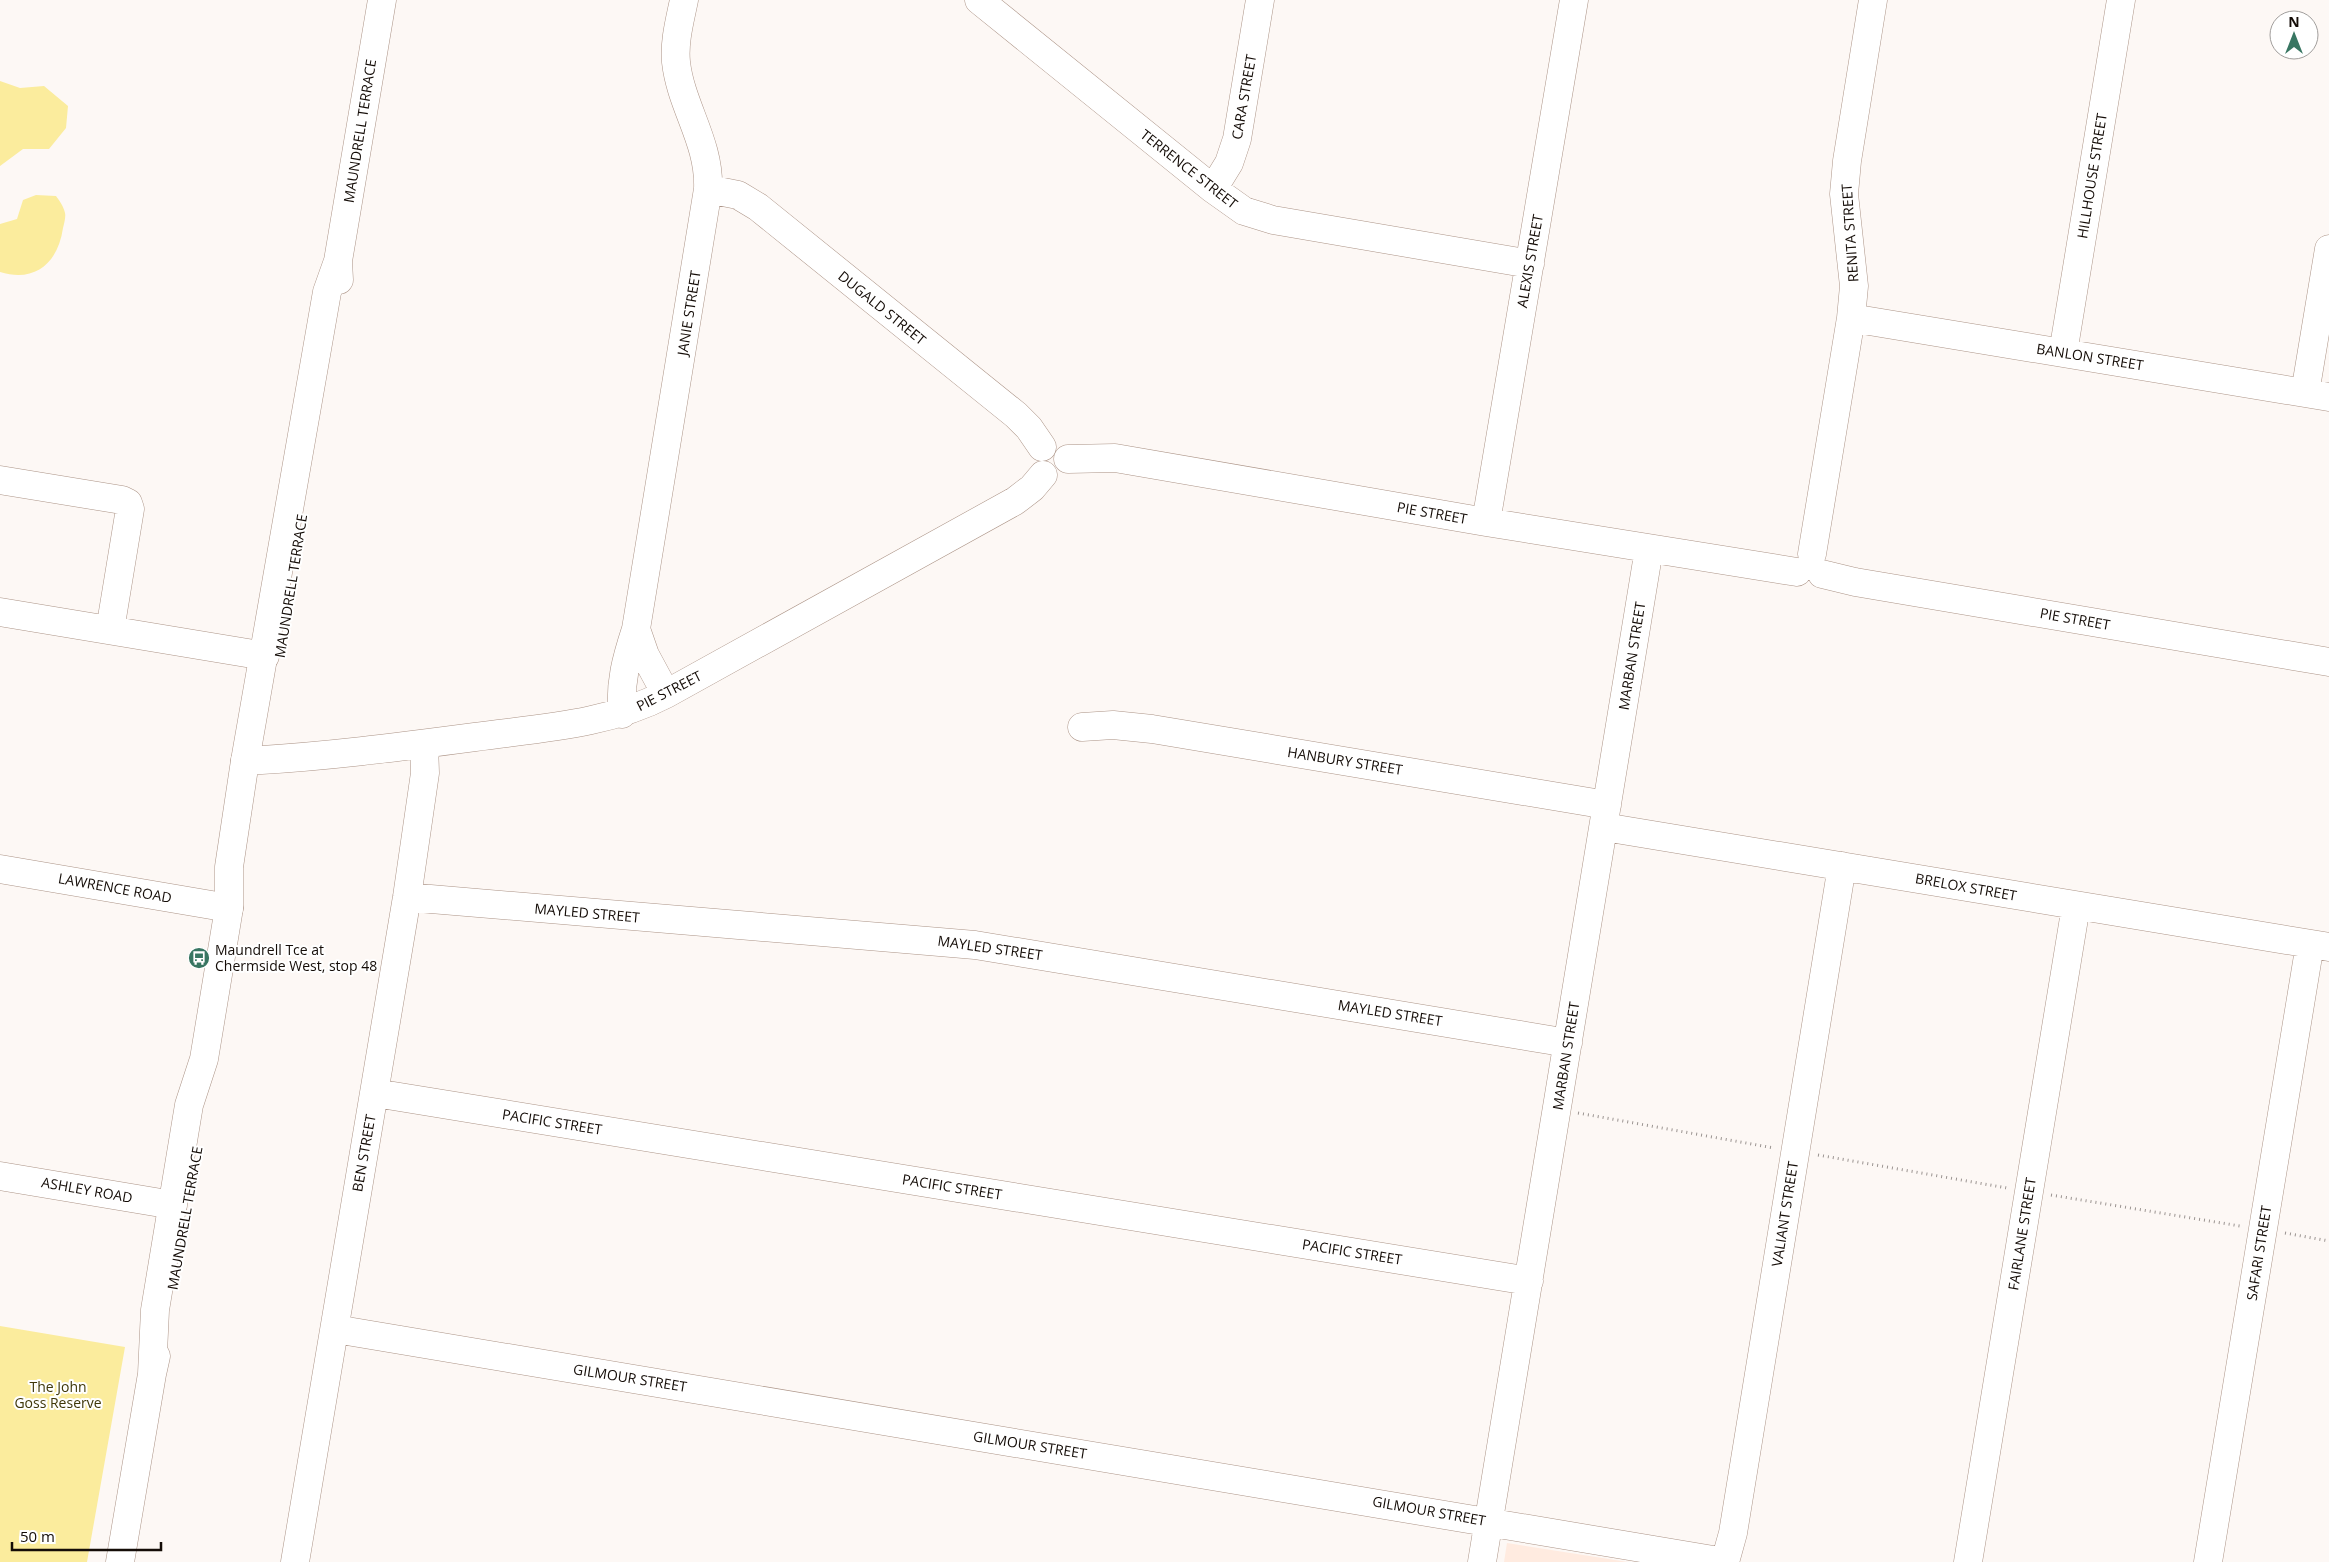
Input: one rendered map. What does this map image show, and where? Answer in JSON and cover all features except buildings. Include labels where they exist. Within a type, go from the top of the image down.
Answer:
[{"type":"street","name":"MAUNDRELL TERRACE","points":[[255,760],[265,656],[327,292],[338,261],[382,0]]},
{"type":"street","name":"JANIE STREET","points":[[622,714],[621,682],[626,659],[636,630],[708,189],[706,155],[682,86],[676,62],[677,38],[684,0]]},
{"type":"street","name":"TERRENCE STREET","points":[[978,0],[1213,189],[1244,211],[1273,220],[1530,264]]},
{"type":"street","name":"CARA STREET","points":[[1213,189],[1228,163],[1237,139],[1260,0]]},
{"type":"street","name":"ALEXIS STREET","points":[[1486,522],[1574,0]]},
{"type":"street","name":"RENITA STREET","points":[[1811,567],[1851,318],[1854,286],[1845,185],[1847,161],[1873,0]]},
{"type":"street","name":"HILLHOUSE STREET","points":[[2063,353],[2121,0]]},
{"type":"street","name":"DUGALD STREET","points":[[708,189],[738,195],[758,207],[1016,415],[1042,447]]},
{"type":"street","points":[[2317,395],[2329,249]]},
{"type":"street","name":"MAUNDRELL TERRACE","points":[[152,1374],[155,1310],[189,1105],[204,1059],[229,908],[229,867],[255,760],[282,635],[339,294],[338,261]]},
{"type":"street","name":"BANLON STREET","points":[[1851,318],[2317,395]]},
{"type":"street","points":[[1058,445],[1066,453],[1068,459],[1066,469],[1058,476],[1043,475],[1038,471],[1035,461],[1038,451],[1042,447],[1058,445]]},
{"type":"street","name":"PIE STREET","points":[[1068,459],[1115,458],[1649,549],[1811,567],[1855,582],[2329,662]]},
{"type":"street","name":"PIE STREET","points":[[255,760],[329,756],[568,725],[622,714],[666,694],[1015,501],[1032,488],[1043,475]]},
{"type":"street","points":[[0,480],[122,500],[128,503],[130,509],[110,630]]},
{"type":"street","name":"MARBAN STREET","points":[[1482,1562],[1649,549]]},
{"type":"street","points":[[0,612],[265,656]]},
{"type":"street","name":"JANIE STREET","points":[[636,630],[645,655],[666,694]]},
{"type":"street","name":"HANBURY STREET","points":[[1082,727],[1113,726],[1152,729],[1606,816]]},
{"type":"street","name":"BEN STREET","points":[[295,1562],[407,897],[425,773],[424,744]]},
{"type":"street","name":"BRELOX STREET","points":[[1606,816],[1842,866],[2319,946]]},
{"type":"street","name":"VALIANT STREET","points":[[1725,1562],[1732,1532],[1842,866]]},
{"type":"street","name":"LAWRENCE ROAD","points":[[0,869],[229,908]]},
{"type":"street","name":"MAYLED STREET","points":[[407,897],[975,944],[1568,1042]]},
{"type":"street","name":"FAIRLANE STREET","points":[[1968,1562],[2076,906]]},
{"type":"street","name":"SAFARI STREET","points":[[2208,1562],[2319,946]]},
{"type":"street","name":"MAUNDRELL TERRACE","points":[[120,1562],[152,1374],[169,1311],[204,1106],[204,1059]]},
{"type":"street","name":"PACIFIC STREET","points":[[375,1093],[1529,1282]]},
{"type":"street","name":"ASHLEY ROAD","points":[[0,1176],[173,1205]]},
{"type":"street","name":"GILMOUR STREET","points":[[334,1329],[1725,1562]]},
{"type":"path","points":[[1557,1110],[1775,1148]]},
{"type":"path","points":[[1816,1155],[2008,1188]]},
{"type":"path","points":[[2050,1195],[2241,1226]]},
{"type":"path","points":[[2283,1233],[2329,1241]]},
{"type":"shaded area","points":[[1507,1543],[1628,1562],[1504,1562]]},
{"type":"green space","points":[[0,81],[20,88],[44,86],[68,106],[66,128],[49,149],[23,149],[0,166]]},
{"type":"green space","points":[[36,195],[56,196],[64,211],[64,223],[56,251],[43,267],[34,272],[24,275],[13,275],[0,272],[0,224],[17,219],[23,200]]},
{"type":"green space","name":"The John Goss Reserve","points":[[0,1326],[125,1347],[87,1562],[0,1562]]},
{"type":"place","name":"Maundrell Tce at Chermside West, stop 48","points":[[199,958]]}]
